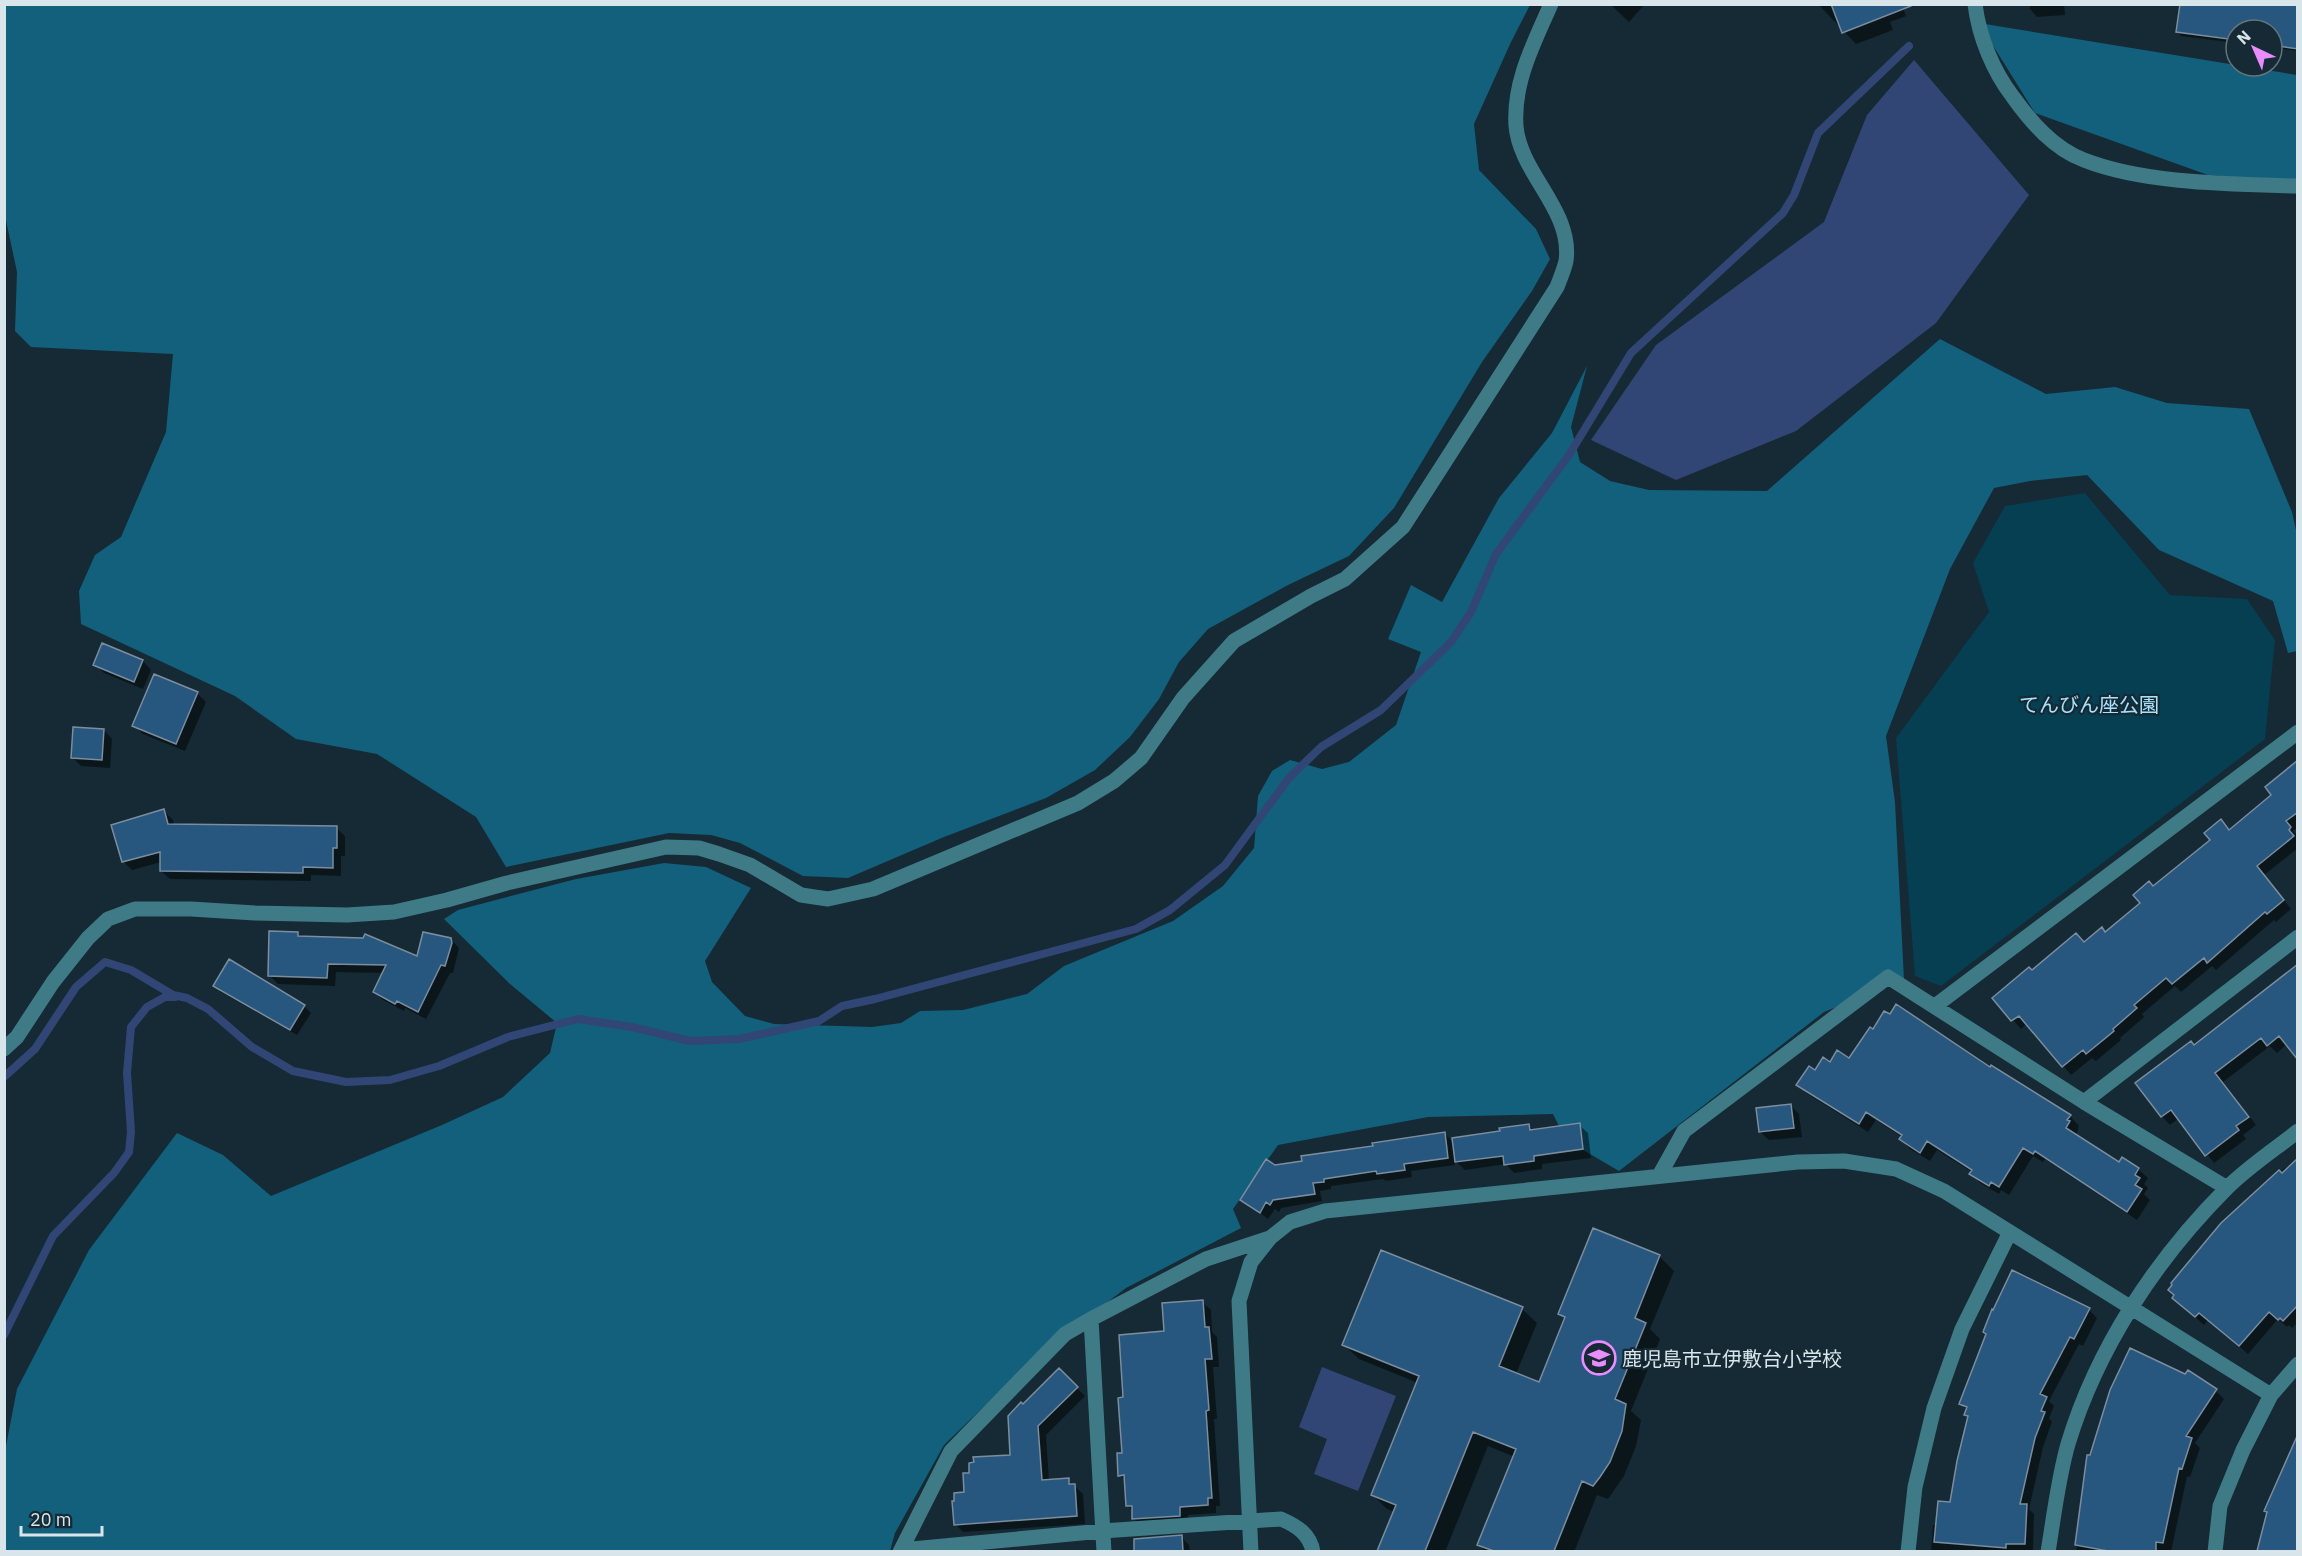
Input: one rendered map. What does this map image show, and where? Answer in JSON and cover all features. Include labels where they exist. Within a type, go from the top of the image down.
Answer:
[{"type":"street","points":[[4,1049],[17,1037],[53,982],[88,938],[108,919],[135,909],[191,909],[255,914],[347,915],[394,912],[507,883],[666,847],[699,848],[719,854],[750,865],[801,896],[828,899],[873,890],[1078,804],[1114,781],[1141,758],[1183,698],[1234,641],[1345,579],[1403,527],[1557,287],[1566,261],[1564,232],[1524,155],[1516,127],[1517,100],[1525,62],[1551,4]]},
{"type":"street","points":[[1975,4],[1976,15],[1991,60],[2006,88],[2027,117],[2054,143],[2083,160],[2132,173],[2209,183],[2298,186]]},
{"type":"street","points":[[1935,1006],[2298,732]]},
{"type":"street","points":[[2084,1102],[2298,937]]},
{"type":"street","points":[[1659,1176],[1684,1131],[1888,977],[2084,1102],[2228,1188]]},
{"type":"street","points":[[2048,1551],[2067,1447],[2082,1402],[2130,1308],[2183,1238],[2228,1188],[2298,1131]]},
{"type":"street","points":[[1251,1551],[1239,1301],[1251,1262],[1270,1238],[1290,1222],[1325,1211],[1798,1162],[1844,1161],[1896,1169],[1944,1191],[2271,1395]]},
{"type":"street","points":[[1908,1551],[1916,1487],[1934,1408],[1962,1329],[2010,1232]]},
{"type":"street","points":[[900,1551],[951,1451],[1065,1334],[1091,1318],[1206,1259],[1270,1238]]},
{"type":"street","points":[[1091,1318],[1104,1551]]},
{"type":"street","points":[[2215,1551],[2220,1506],[2243,1450],[2271,1395],[2298,1364]]},
{"type":"street","points":[[900,1551],[1102,1531],[1281,1519],[1300,1527],[1313,1547],[1313,1551]]},
{"type":"green space","name":"てんびん座公園","points":[[2085,493],[2170,595],[2247,599],[2275,640],[2265,739],[1941,986],[1915,976],[1896,738],[1989,612],[1973,563],[2005,506]]},
{"type":"shaded area","points":[[4,5],[1530,5],[1474,124],[1479,170],[1536,229],[1550,259],[1532,291],[1482,362],[1394,508],[1349,556],[1288,585],[1208,629],[1179,662],[1159,699],[1130,737],[1095,770],[1046,798],[944,837],[848,878],[803,876],[740,843],[711,835],[669,833],[506,867],[476,817],[377,754],[296,739],[235,696],[81,624],[79,591],[95,555],[121,537],[166,432],[173,354],[31,347],[15,331],[17,272],[4,211]]},
{"type":"shaded area","points":[[1979,23],[2224,63],[2224,78],[2284,78],[2284,73],[2297,75],[2297,181],[2208,175],[2035,113]]},
{"type":"shaded area","points":[[1914,60],[2029,195],[1936,323],[1796,431],[1676,480],[1591,440],[1656,345],[1824,222],[1867,115]]},
{"type":"shaded area","points":[[1940,339],[2046,394],[2115,387],[2167,403],[2249,409],[2292,512],[2297,535],[2297,651],[2288,653],[2273,601],[2159,550],[2087,475],[2030,481],[1994,488],[1950,569],[1886,736],[1895,802],[1904,980],[1824,1012],[1619,1171],[1566,1140],[1553,1114],[1428,1117],[1278,1145],[1233,1209],[1241,1228],[1126,1288],[1034,1358],[944,1445],[895,1533],[890,1551],[6,1552],[4,1542],[5,1451],[17,1389],[89,1250],[177,1133],[223,1155],[271,1196],[442,1125],[503,1097],[550,1053],[557,1023],[510,984],[444,919],[458,910],[576,879],[664,863],[706,867],[751,888],[705,961],[712,982],[745,1016],[774,1024],[872,1027],[901,1023],[920,1011],[963,1010],[1027,994],[1064,966],[1173,921],[1223,886],[1254,848],[1258,796],[1272,771],[1290,760],[1322,769],[1349,762],[1396,725],[1421,652],[1388,639],[1411,585],[1442,602],[1499,498],[1552,433],[1587,366],[1571,427],[1580,462],[1610,481],[1649,490],[1767,491]]},
{"type":"shaded area","points":[[1322,1367],[1396,1396],[1358,1491],[1314,1474],[1327,1439],[1299,1427]]},
{"type":"building","points":[[1831,4],[1911,4],[1911,6],[1842,33]]},
{"type":"building","points":[[2180,4],[2298,4],[2298,49],[2284,47],[2284,18],[2224,18],[2224,38],[2176,32]]},
{"type":"building","points":[[102,643],[143,660],[134,682],[93,665]]},
{"type":"building","points":[[154,674],[198,692],[176,744],[132,726]]},
{"type":"building","points":[[73,727],[104,729],[102,760],[71,758]]},
{"type":"building","points":[[2298,760],[2298,812],[2286,821],[2294,836],[2257,866],[2284,900],[2267,914],[2265,912],[2207,963],[2204,958],[2172,984],[2166,978],[2134,1005],[2137,1008],[2113,1029],[2114,1031],[2086,1054],[2083,1050],[2062,1067],[2019,1016],[2011,1021],[1992,998],[2029,967],[2032,970],[2076,933],[2084,942],[2102,927],[2105,932],[2140,903],[2133,895],[2149,881],[2153,886],[2210,840],[2204,833],[2221,819],[2229,830],[2271,795],[2265,787]]},
{"type":"building","points":[[164,809],[168,824],[337,826],[337,848],[333,848],[333,868],[303,867],[303,873],[160,871],[160,852],[122,862],[111,825]]},
{"type":"building","points":[[269,931],[298,932],[298,936],[363,938],[365,934],[417,956],[423,932],[451,938],[452,943],[445,966],[441,965],[418,1012],[397,1001],[395,1004],[373,992],[386,965],[328,964],[327,978],[268,976]]},
{"type":"building","points":[[229,959],[305,1005],[290,1030],[213,986]]},
{"type":"building","points":[[2298,964],[2298,1060],[2279,1036],[2267,1046],[2261,1038],[2215,1073],[2249,1117],[2236,1126],[2239,1130],[2205,1156],[2171,1110],[2161,1117],[2135,1083],[2191,1041],[2194,1045]]},
{"type":"building","points":[[1896,1004],[1990,1067],[1991,1065],[2071,1115],[2067,1120],[2070,1121],[2066,1128],[2119,1162],[2122,1157],[2139,1168],[2135,1175],[2140,1178],[2135,1185],[2142,1189],[2127,1212],[2035,1151],[2033,1154],[2023,1148],[1999,1187],[1991,1182],[1989,1186],[1969,1174],[1972,1170],[1927,1141],[1920,1153],[1899,1139],[1902,1135],[1866,1112],[1859,1124],[1796,1085],[1809,1066],[1815,1070],[1823,1057],[1830,1062],[1837,1050],[1849,1058],[1870,1027],[1873,1029],[1884,1011],[1890,1014]]},
{"type":"building","points":[[1791,1104],[1794,1128],[1759,1132],[1756,1108]]},
{"type":"building","points":[[1580,1123],[1583,1149],[1534,1156],[1534,1161],[1504,1165],[1503,1156],[1455,1162],[1452,1138],[1529,1124],[1530,1130]]},
{"type":"building","points":[[1445,1132],[1448,1158],[1404,1164],[1405,1170],[1377,1174],[1376,1171],[1324,1179],[1324,1182],[1313,1183],[1315,1194],[1273,1200],[1270,1205],[1266,1202],[1260,1213],[1240,1200],[1266,1159],[1275,1165],[1302,1161],[1301,1156],[1373,1146],[1372,1143]]},
{"type":"building","points":[[2298,1158],[2298,1305],[2283,1321],[2280,1318],[2278,1320],[2269,1312],[2239,1346],[2199,1313],[2195,1317],[2172,1298],[2174,1295],[2168,1290],[2171,1283],[2221,1223],[2279,1170],[2282,1173]]},
{"type":"building","points":[[1593,1228],[1660,1255],[1635,1318],[1646,1323],[1615,1399],[1626,1404],[1622,1431],[1610,1462],[1593,1486],[1582,1481],[1554,1551],[1494,1551],[1477,1545],[1516,1449],[1473,1432],[1425,1551],[1377,1551],[1396,1505],[1371,1495],[1419,1376],[1342,1345],[1381,1250],[1523,1307],[1499,1366],[1539,1382],[1565,1317],[1558,1314]]},
{"type":"building","points":[[2012,1270],[2090,1308],[2074,1339],[2070,1337],[2040,1394],[2047,1397],[2041,1411],[2045,1412],[2035,1438],[2020,1504],[2027,1504],[2025,1544],[2006,1544],[2006,1548],[1934,1542],[1938,1501],[1950,1502],[1968,1416],[1964,1415],[1967,1407],[1959,1404],[1986,1334],[1983,1332],[1992,1309]]},
{"type":"building","points":[[1203,1300],[1205,1327],[1209,1327],[1212,1359],[1205,1359],[1212,1498],[1208,1498],[1208,1505],[1180,1507],[1180,1516],[1132,1519],[1132,1506],[1126,1506],[1124,1475],[1118,1476],[1117,1453],[1122,1453],[1118,1398],[1123,1397],[1119,1335],[1164,1331],[1162,1303]]},
{"type":"building","points":[[2130,1348],[2185,1374],[2188,1370],[2217,1389],[2186,1436],[2192,1438],[2182,1469],[2179,1468],[2163,1543],[2156,1542],[2156,1551],[2108,1551],[2075,1545],[2087,1455],[2090,1455],[2110,1390]]},
{"type":"building","points":[[1059,1368],[1078,1387],[1038,1426],[1042,1480],[1069,1478],[1069,1484],[1075,1484],[1077,1516],[954,1525],[952,1501],[954,1501],[954,1493],[964,1492],[963,1473],[969,1473],[969,1463],[974,1462],[973,1457],[1010,1455],[1008,1416]]},
{"type":"building","points":[[2298,1434],[2298,1551],[2257,1551],[2267,1512],[2264,1511]]},
{"type":"building","points":[[1182,1535],[1183,1551],[1134,1551],[1134,1539]]},
{"type":"waterway","points":[[4,1077],[35,1049],[76,987],[105,962],[131,970],[173,995],[187,998],[208,1009],[252,1047],[293,1071],[346,1082],[390,1080],[439,1066],[508,1037],[578,1019],[632,1027],[690,1041],[739,1039],[819,1021],[842,1006],[1136,929],[1170,910],[1225,865],[1289,778],[1321,747],[1381,710],[1451,642],[1471,612],[1496,554],[1569,455],[1631,353],[1783,213],[1794,195],[1818,133],[1909,46]]},
{"type":"waterway","points":[[4,1335],[53,1236],[114,1173],[129,1152],[131,1132],[127,1073],[131,1027],[147,1007],[165,997],[175,997]]},
{"type":"place","name":"鹿児島市立伊敷台小学校","points":[[1599,1358]]}]
